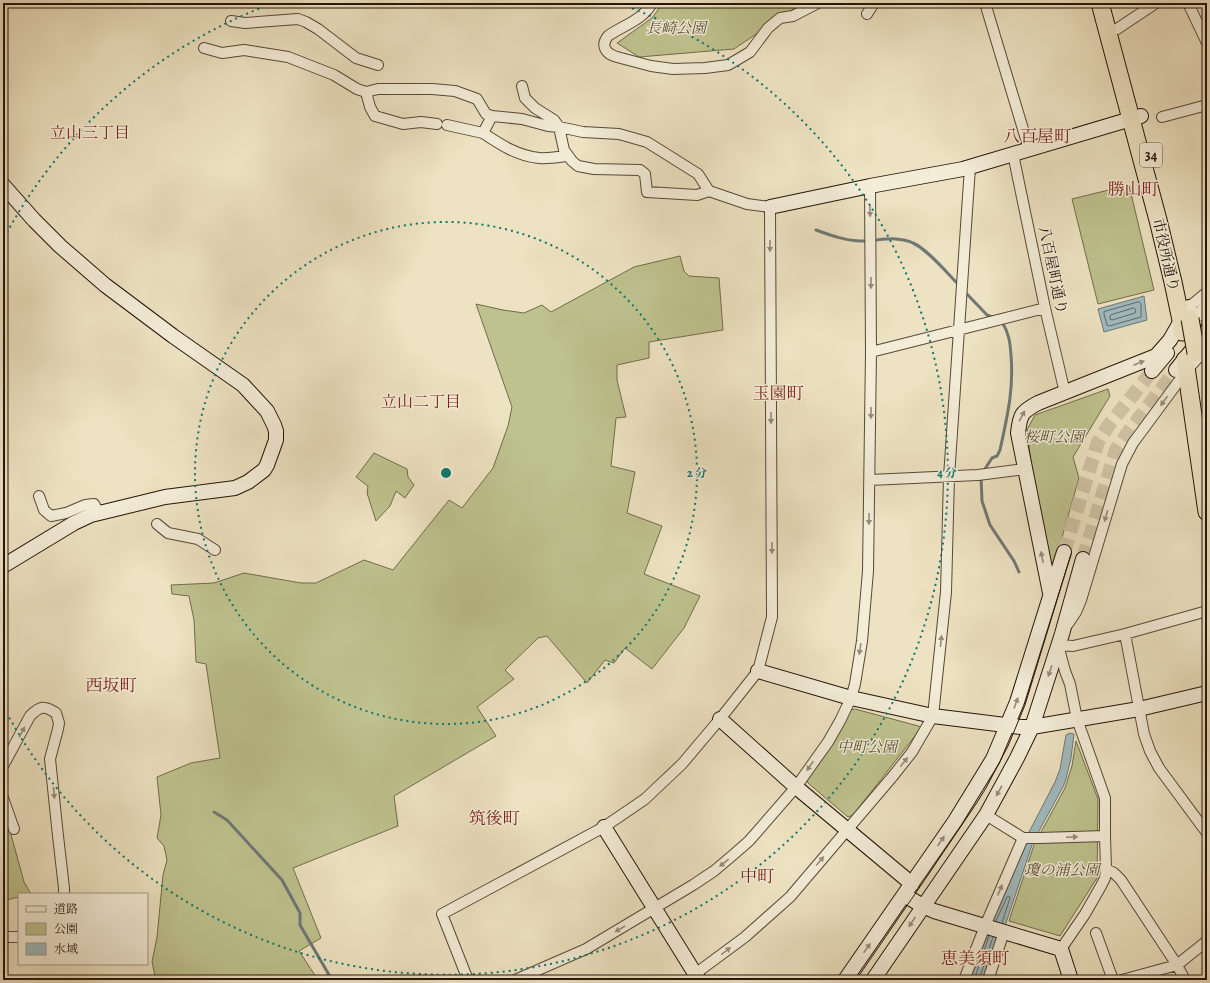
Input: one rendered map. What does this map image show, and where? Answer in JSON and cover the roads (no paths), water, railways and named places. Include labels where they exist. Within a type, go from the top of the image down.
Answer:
[{"type":"highway","name":"市役所通り","points":[[1100,3],[1136,118]]},
{"type":"highway","name":"市役所通り","points":[[1110,3],[1117,29],[1158,220],[1185,319],[1191,360],[1207,512]]},
{"type":"highway","name":"市役所通り","points":[[1191,360],[1207,431]]},
{"type":"street","points":[[652,3],[642,16],[608,36],[605,40],[605,50],[613,56],[650,66],[673,69],[728,65],[750,52],[763,34],[780,18],[793,16],[818,3]]},
{"type":"street","points":[[867,14],[874,3]]},
{"type":"street","points":[[985,3],[1029,149]]},
{"type":"street","points":[[1117,29],[1156,3]]},
{"type":"street","points":[[1188,3],[1207,43]]},
{"type":"street","points":[[231,21],[245,23],[298,19],[318,29],[356,58],[378,65]]},
{"type":"street","points":[[204,48],[222,53],[244,50],[288,56],[334,75],[357,89],[366,92],[378,89],[432,89],[455,91],[477,99],[486,114],[492,116],[522,119],[548,126],[584,132],[619,134],[647,142],[698,174],[709,191]]},
{"type":"street","points":[[522,86],[525,98],[535,108],[554,120],[559,127],[564,150],[567,156],[578,166],[594,169],[640,170],[645,174],[647,192],[696,195],[709,191],[747,204],[770,207],[970,167],[1136,118]]},
{"type":"street","points":[[366,92],[370,107],[375,116],[403,124],[421,122],[436,124]]},
{"type":"street","points":[[1162,118],[1207,105]]},
{"type":"street","points":[[483,134],[492,116]]},
{"type":"street","points":[[447,125],[483,134],[506,148],[525,156],[541,159],[567,156]]},
{"type":"street","name":"八百屋町通り","points":[[1013,154],[1045,308],[1065,392]]},
{"type":"street","points":[[604,827],[654,909],[693,978],[745,937],[790,897],[912,752],[933,716],[946,592],[949,477],[970,167]]},
{"type":"street","points":[[3,185],[55,241],[105,284],[179,340],[243,385],[267,411],[276,431],[275,442],[267,465],[264,470],[248,482],[235,488],[165,497],[91,515],[74,523],[3,566]]},
{"type":"street","points":[[516,980],[586,948],[654,909],[714,871],[733,856],[754,835],[796,787],[828,742],[840,721],[855,684],[862,641],[867,578],[870,480],[871,352],[870,186]]},
{"type":"street","points":[[468,980],[442,914],[604,827],[645,799],[682,764],[720,720],[758,671],[772,617],[770,207]]},
{"type":"street","points":[[1050,595],[1018,434],[1020,418],[1027,409],[1065,392],[1156,356],[1207,292]]},
{"type":"street","points":[[1152,371],[1207,306]]},
{"type":"street","points":[[871,352],[1045,308]]},
{"type":"street","points":[[1061,949],[1085,914],[1101,886],[1105,878],[1106,869],[1105,798],[1077,720],[1070,684],[1065,671],[1060,639],[1076,612],[1081,600],[1122,464],[1133,443],[1191,360],[1207,331]]},
{"type":"street","points":[[870,480],[981,475],[1025,469]]},
{"type":"street","points":[[38,496],[44,510],[51,516],[66,513],[85,505],[94,504],[100,513]]},
{"type":"street","points":[[157,524],[168,533],[198,539],[215,550]]},
{"type":"street","points":[[845,980],[955,821],[993,759],[1017,702],[1064,552]]},
{"type":"street","points":[[874,980],[986,815],[1017,758],[1032,727],[1060,639],[1083,559]]},
{"type":"street","points":[[1060,639],[1073,646],[1125,634],[1207,611]]},
{"type":"street","points":[[1125,634],[1144,734],[1150,751],[1159,768],[1207,833]]},
{"type":"street","points":[[758,671],[850,698],[933,716],[1007,726],[1032,727],[1077,720],[1139,709],[1207,693]]},
{"type":"street","points":[[3,766],[30,716],[39,708],[46,707],[56,713],[59,723],[50,759],[64,893]]},
{"type":"street","points":[[720,720],[796,787],[847,829],[923,906],[934,911],[1061,949]]},
{"type":"street","points":[[3,798],[14,829]]},
{"type":"street","points":[[986,815],[1023,838],[1105,836]]},
{"type":"street","points":[[964,980],[1023,838]]},
{"type":"street","points":[[1106,869],[1114,873],[1121,880],[1177,965],[1185,980]]},
{"type":"street","points":[[988,980],[1004,932]]},
{"type":"street","points":[[1096,933],[1113,980]]},
{"type":"street","points":[[3,937],[18,937]]},
{"type":"street","points":[[1122,980],[1177,965],[1207,942]]},
{"type":"street","points":[[1061,949],[1071,980]]},
{"type":"water","points":[[1144,296],[1147,320],[1104,332],[1098,309]]},
{"type":"water","points":[[1070,733],[1074,734],[1071,758],[1063,787],[1033,842],[1006,923],[996,940],[983,980],[969,980],[984,936],[1028,834],[1055,782],[1060,769],[1066,735]]},
{"type":"waterway","points":[[816,230],[855,241],[901,239],[913,243],[924,250],[959,285]]},
{"type":"waterway","points":[[966,293],[987,315],[995,318]]},
{"type":"waterway","points":[[983,472],[992,458],[997,456],[1000,450],[1011,392],[1012,368],[1010,342],[1002,322]]},
{"type":"waterway","points":[[981,477],[982,501],[990,525],[1014,561],[1019,572]]},
{"type":"waterway","points":[[214,812],[227,820],[282,880],[300,913],[300,925],[332,980]]},
{"type":"tunnel","points":[[1083,559],[1116,450],[1176,370]]},
{"type":"tunnel","points":[[1064,552],[1098,442],[1109,425],[1152,371]]},
{"type":"tram line","points":[[1201,321],[1207,314]]},
{"type":"tram line","points":[[856,980],[976,804],[1008,746],[1025,705],[1071,554]]},
{"type":"district","name":"立山三丁目","points":[[90,132]]},
{"type":"district","name":"八百屋町","points":[[1037,136]]},
{"type":"district","name":"勝山町","points":[[1133,189]]},
{"type":"district","name":"玉園町","points":[[778,393]]},
{"type":"district","name":"立山二丁目","points":[[421,401]]},
{"type":"district","name":"西坂町","points":[[111,685]]},
{"type":"district","name":"筑後町","points":[[494,818]]},
{"type":"district","name":"中町","points":[[757,876]]},
{"type":"district","name":"恵美須町","points":[[975,958]]},
{"type":"park label","name":"長崎公園","points":[[676,28]]},
{"type":"park label","name":"桜町公園","points":[[1054,437]]},
{"type":"park label","name":"中町公園","points":[[867,747]]},
{"type":"park label","name":"瓊の浦公園","points":[[1062,870]]}]
